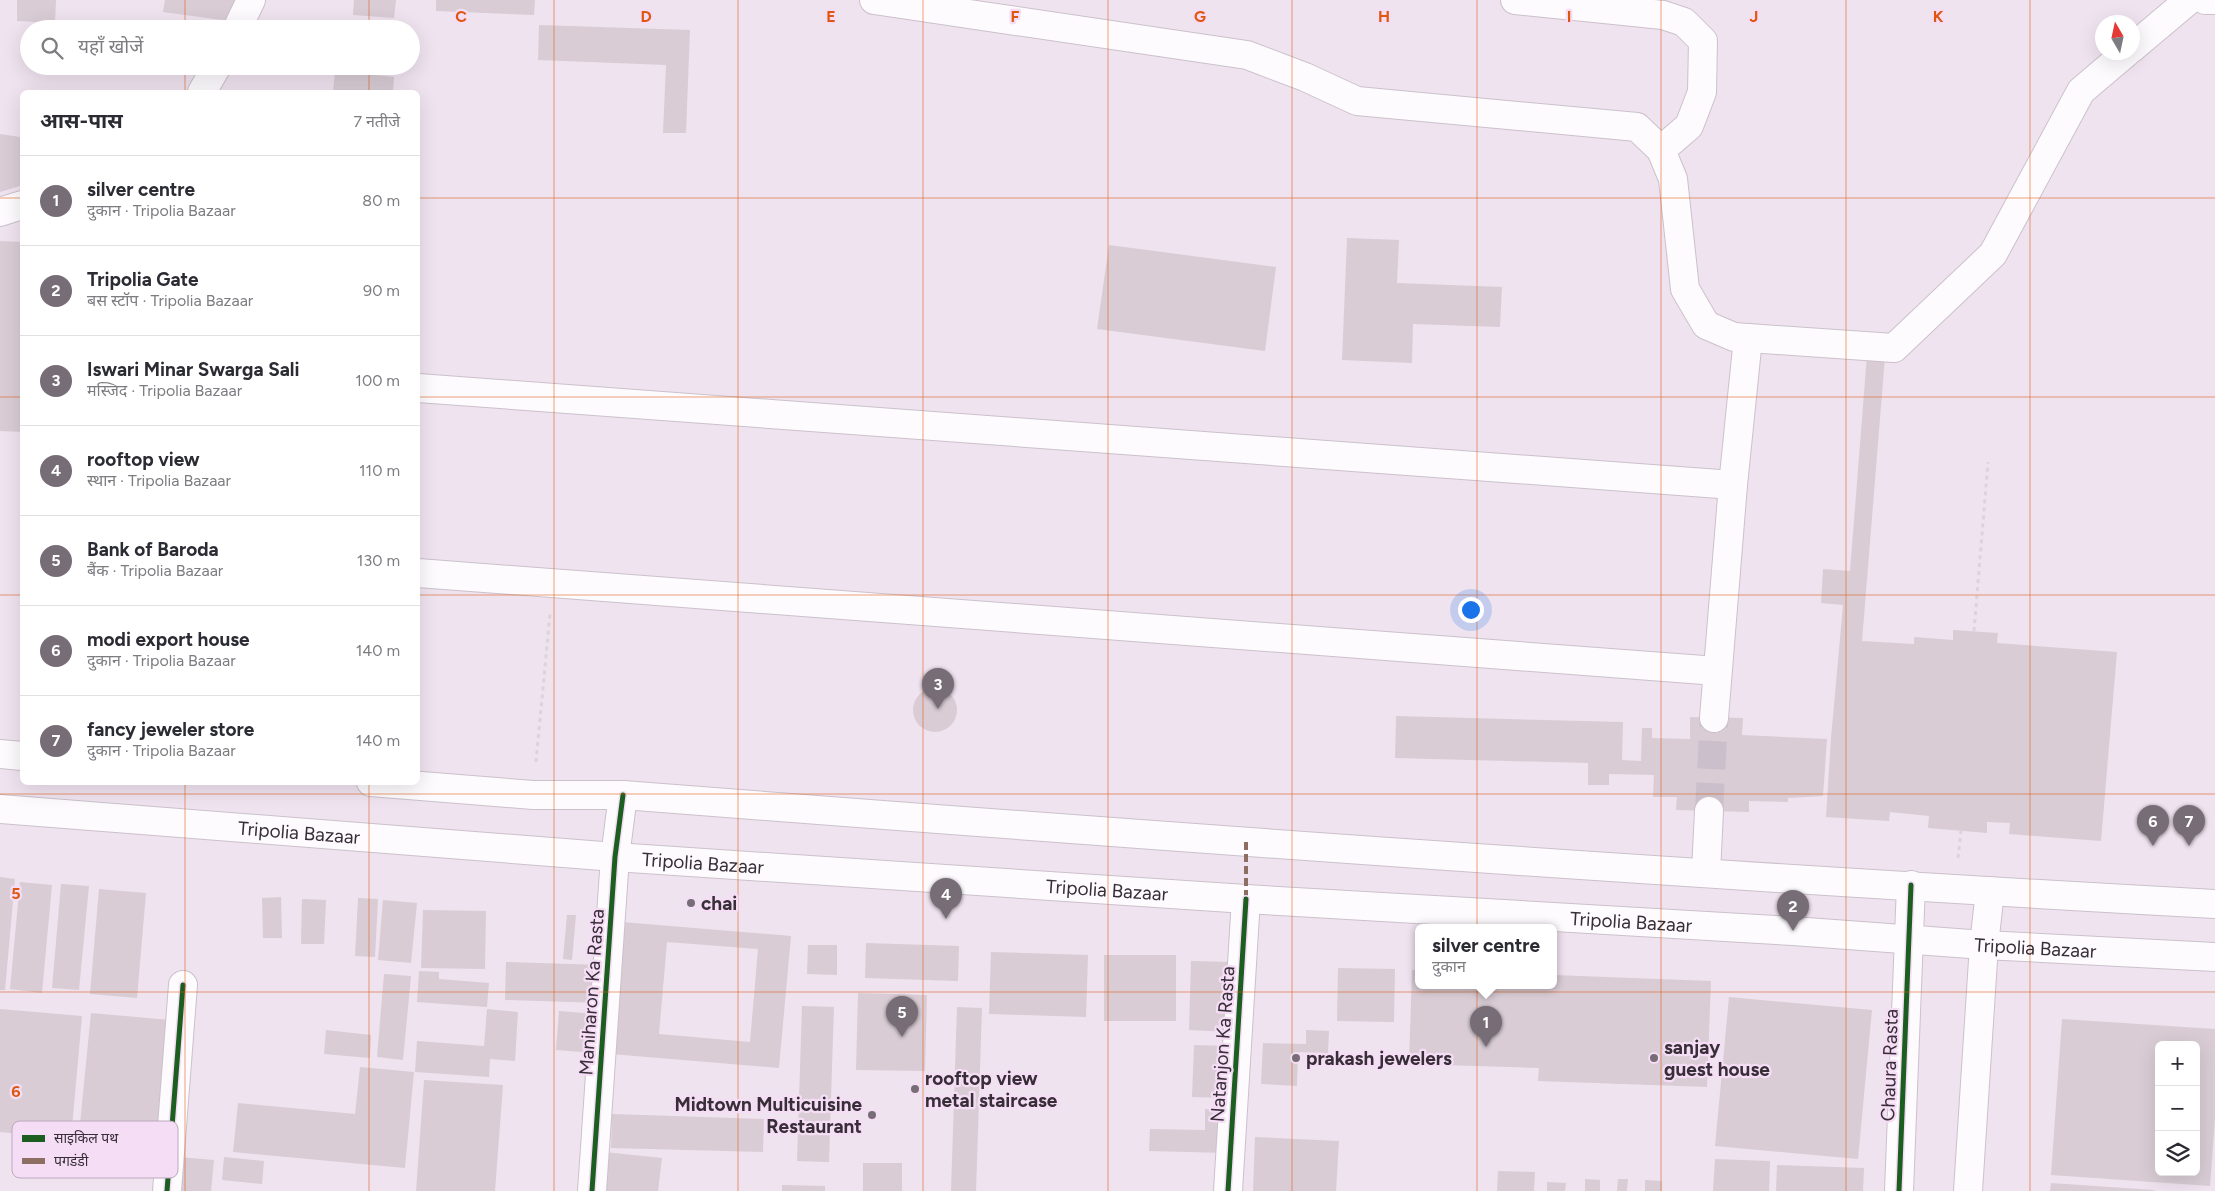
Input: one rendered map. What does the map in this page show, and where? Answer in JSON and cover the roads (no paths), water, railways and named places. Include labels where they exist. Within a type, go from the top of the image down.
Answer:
[{"type":"main road","points":[[242,20],[251,0]]},
{"type":"main road","points":[[874,0],[1247,55],[1305,76],[1357,101],[1637,127],[1661,150],[1673,179],[1686,289],[1706,325],[1734,337],[1894,348],[1993,254],[2081,91],[2118,60]]},
{"type":"main road","points":[[1515,0],[1663,15],[1684,22],[1703,41],[1702,92],[1689,126],[1661,150]]},
{"type":"main road","points":[[2140,41],[2189,0]]},
{"type":"main road","points":[[2205,0],[2215,0]]},
{"type":"main road","points":[[203,90],[212,75]]},
{"type":"main road","points":[[0,212],[20,206]]},
{"type":"main road","points":[[1714,718],[1733,485],[1748,338]]},
{"type":"main road","points":[[420,388],[1733,485]]},
{"type":"main road","points":[[420,573],[1717,671]]},
{"type":"main road","points":[[0,754],[20,756]]},
{"type":"main road","points":[[408,785],[532,795],[623,796],[1110,833],[2215,904]]},
{"type":"main road","name":"Maniharon Ka Rasta","points":[[592,1191],[615,857],[623,796]]},
{"type":"main road","name":"Tripolia Bazaar","points":[[0,809],[615,857],[1246,899],[1793,931],[1984,945],[2215,957]]},
{"type":"main road","points":[[1706,872],[1709,811]]},
{"type":"main road","name":"Chaura Rasta","points":[[1899,1191],[1907,998],[1907,940],[1911,885]]},
{"type":"main road","points":[[1968,1191],[1984,945],[1990,891]]},
{"type":"main road","name":"Natanjon Ka Rasta","points":[[1228,1191],[1246,899]]},
{"type":"main road","points":[[172,1121],[183,985]]},
{"type":"main road","points":[[167,1191],[168,1178]]},
{"type":"tunnel","points":[[1709,811],[1714,718]]},
{"type":"place","name":"Iswari Minar Swarga Sali","points":[[938,709]]},
{"type":"place","name":"modi export house","points":[[2153,846]]},
{"type":"place","name":"fancy jeweler store","points":[[2189,846]]},
{"type":"place","name":"chai","points":[[691,903]]},
{"type":"place","name":"rooftop view","points":[[946,919]]},
{"type":"place","name":"Tripolia Gate","points":[[1793,931]]},
{"type":"place","name":"Bank of Baroda","points":[[902,1037]]},
{"type":"place","name":"silver centre","points":[[1486,1047]]},
{"type":"place","name":"prakash jewelers","points":[[1296,1058]]},
{"type":"place","name":"sanjay guest house","points":[[1654,1058]]},
{"type":"place","name":"rooftop view metal staircase","points":[[915,1089]]},
{"type":"place","name":"Midtown Multicuisine Restaurant","points":[[872,1115]]}]
